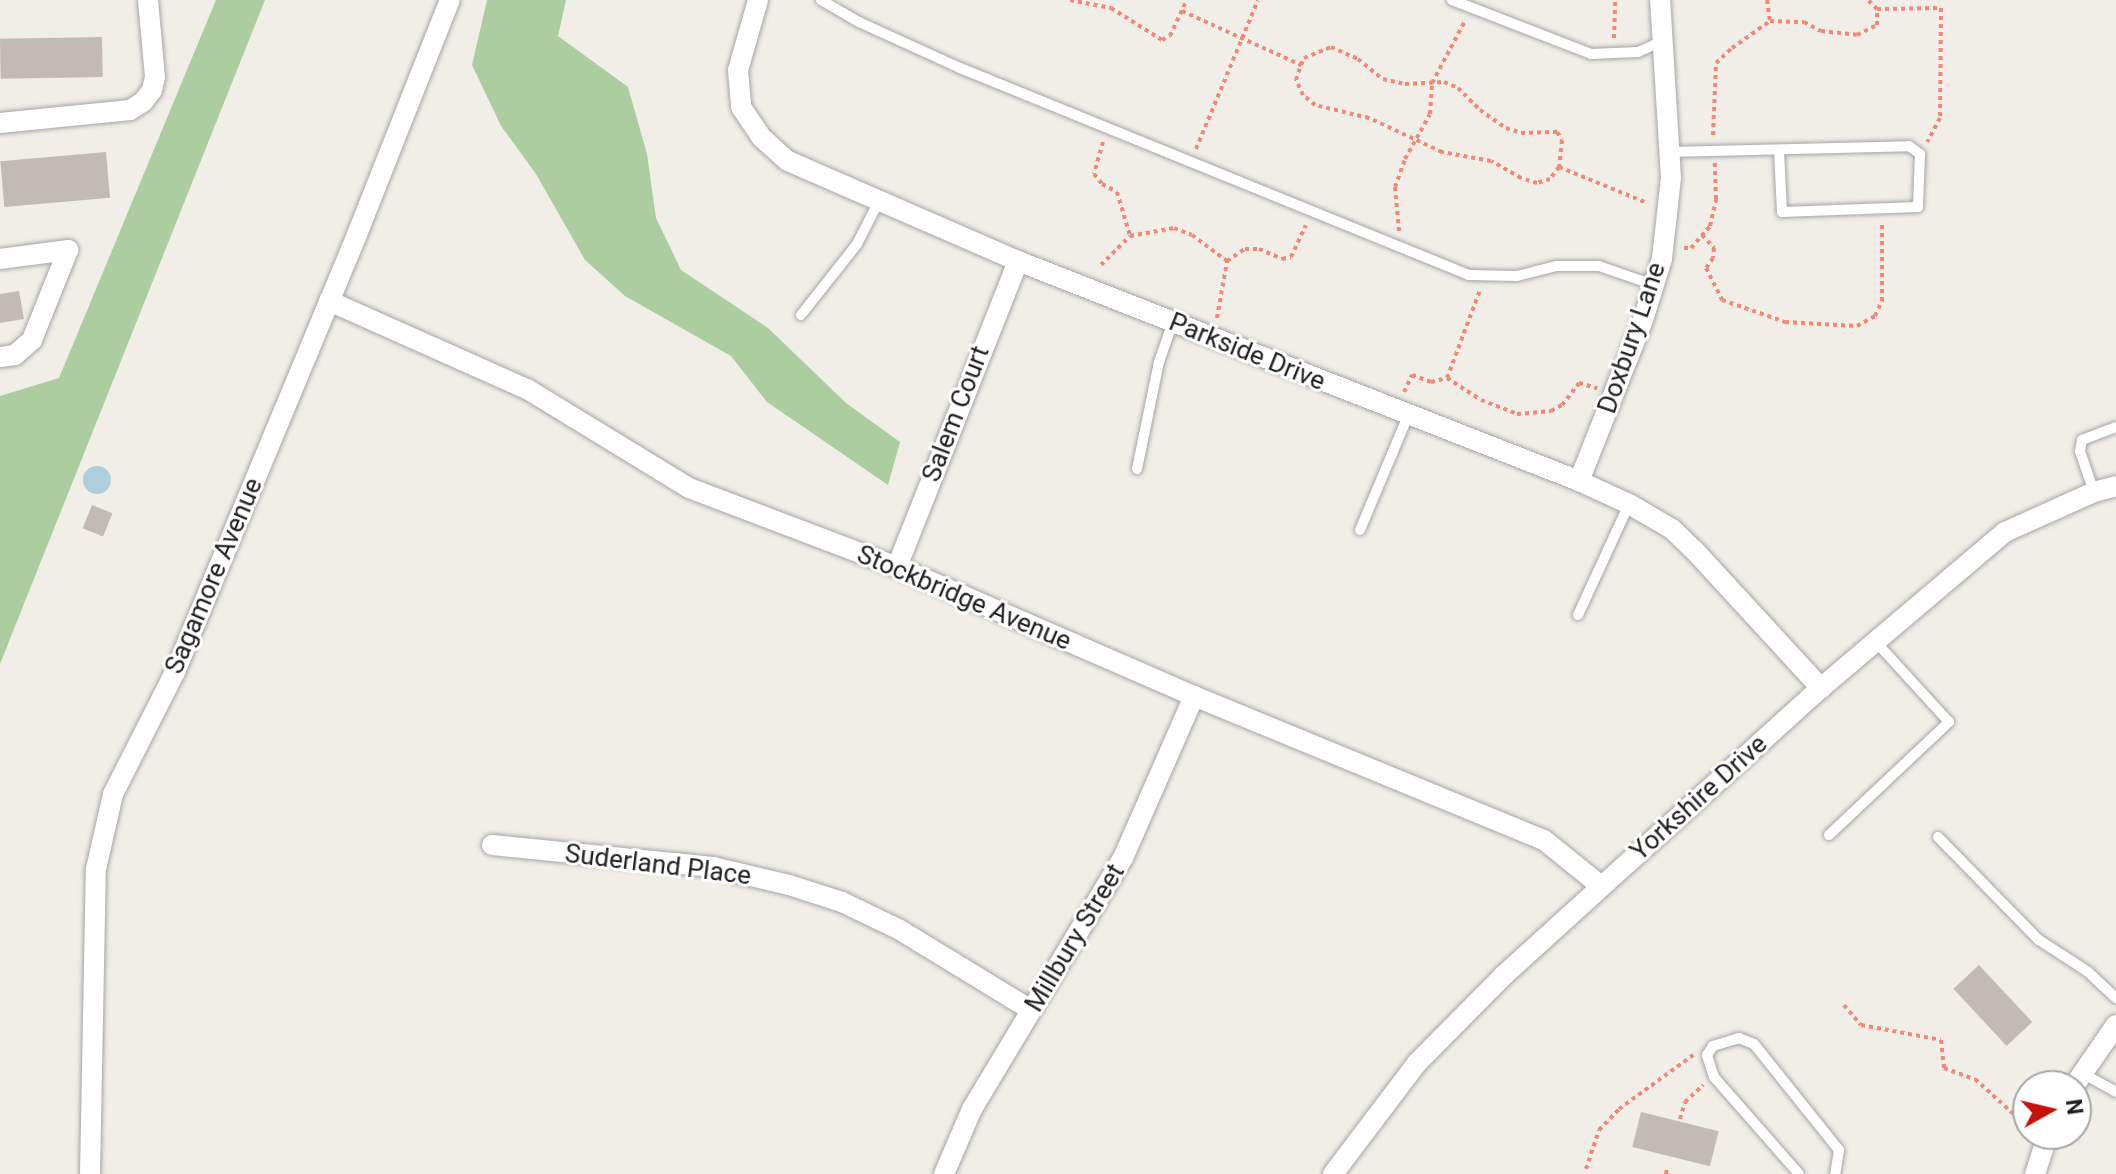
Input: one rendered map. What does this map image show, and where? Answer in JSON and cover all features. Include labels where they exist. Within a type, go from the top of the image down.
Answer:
[{"type":"street","points":[[0,123],[130,110],[143,102],[152,90],[155,77],[148,0]]},
{"type":"street","name":"Sagamore Avenue","points":[[90,1174],[96,869],[113,794],[175,672],[450,0]]},
{"type":"street","name":"Parkside Drive","points":[[758,0],[738,70],[741,107],[761,137],[788,161],[878,203],[1018,261],[1579,481],[1629,504],[1672,529],[1694,550],[1821,688]]},
{"type":"street","name":"Doxbury Lane","points":[[1579,481],[1654,285],[1663,248],[1669,205],[1669,152],[1660,42],[1660,0]]},
{"type":"street","points":[[0,259],[68,250],[32,340],[15,355],[0,357]]},
{"type":"street","name":"Salem Court","points":[[897,567],[1018,261]]},
{"type":"street","name":"Stockbridge Avenue","points":[[329,301],[527,389],[689,488],[897,567],[1194,696],[1544,840],[1601,886]]},
{"type":"street","name":"Yorkshire Drive","points":[[1337,1172],[1417,1063],[1503,976],[1821,688],[2005,532],[2094,492],[2116,486]]},
{"type":"street","name":"Millbury Street","points":[[944,1174],[972,1109],[1123,858],[1194,696]]},
{"type":"street","name":"Suderland Place","points":[[492,845],[713,867],[789,885],[842,902],[900,930],[1031,1010]]},
{"type":"street","points":[[2084,1070],[2116,1025]]},
{"type":"street","points":[[2035,1174],[2043,1150]]},
{"type":"lane","points":[[821,0],[859,22],[945,61],[1469,275],[1517,276],[1556,266],[1599,266],[1654,285]]},
{"type":"lane","points":[[1452,0],[1591,54],[1638,52],[1660,42]]},
{"type":"lane","points":[[1669,152],[1909,146],[1920,154],[1918,207],[1882,211],[1782,212],[1779,150]]},
{"type":"lane","points":[[801,315],[857,244],[878,203]]},
{"type":"lane","points":[[1137,469],[1159,362],[1173,322]]},
{"type":"lane","points":[[1360,530],[1402,414]]},
{"type":"lane","points":[[2094,492],[2080,451],[2082,440],[2116,427]]},
{"type":"lane","points":[[1578,615],[1629,504]]},
{"type":"lane","points":[[1829,835],[1949,722],[1876,642]]},
{"type":"lane","points":[[1938,837],[2039,940],[2087,971],[2116,998]]},
{"type":"lane","points":[[1799,1174],[1714,1077],[1707,1055],[1713,1046],[1739,1038],[1754,1044],[1839,1150],[1835,1174]]},
{"type":"lane","points":[[2092,1084],[2116,1092]]},
{"type":"path","points":[[1070,0],[1111,8],[1162,40],[1170,36],[1187,0]]},
{"type":"path","points":[[1190,162],[1258,0]]},
{"type":"path","points":[[1612,54],[1615,0]]},
{"type":"path","points":[[1767,0],[1770,21]]},
{"type":"path","points":[[1663,248],[1691,248],[1710,226],[1716,199],[1712,88],[1716,63],[1770,21],[1804,22],[1821,31],[1857,35],[1877,25],[1877,9],[1868,0]]},
{"type":"path","points":[[1398,246],[1395,187],[1430,114],[1432,83],[1471,7]]},
{"type":"path","points":[[1877,9],[1941,8],[1940,118],[1928,141],[1916,151]]},
{"type":"path","points":[[1182,11],[1301,65]]},
{"type":"path","points":[[1331,47],[1358,59],[1383,79],[1405,84],[1432,83],[1444,82],[1458,88],[1480,110],[1506,128],[1521,133],[1557,132],[1562,140],[1559,167],[1550,179],[1537,183],[1491,161],[1442,152],[1369,118],[1315,105],[1303,95],[1296,80],[1304,58],[1331,47]]},
{"type":"path","points":[[1109,129],[1095,159],[1094,174],[1102,184],[1117,192],[1130,236]]},
{"type":"path","points":[[1559,167],[1633,200],[1669,205]]},
{"type":"path","points":[[1702,235],[1714,248],[1713,258],[1706,268],[1722,300],[1785,322],[1857,326],[1875,316],[1882,301],[1882,211]]},
{"type":"path","points":[[1227,261],[1245,249],[1259,249],[1282,259],[1291,257],[1311,212]]},
{"type":"path","points":[[1101,265],[1130,236],[1148,230],[1174,228],[1192,235],[1227,261]]},
{"type":"path","points":[[1209,336],[1223,298],[1227,261]]},
{"type":"path","points":[[1447,378],[1479,296],[1481,276]]},
{"type":"path","points":[[1402,414],[1412,375],[1431,382],[1447,378],[1481,400],[1517,414],[1551,411],[1562,405],[1579,383],[1614,395]]},
{"type":"path","points":[[1844,1005],[1861,1025],[1941,1040],[1944,1068],[1975,1079],[2012,1113]]},
{"type":"path","points":[[1586,1169],[1599,1130],[1619,1109],[1691,1055],[1707,1055]]},
{"type":"path","points":[[1680,1119],[1685,1102],[1714,1077]]},
{"type":"green space","points":[[216,0],[265,0],[0,664],[0,396],[59,378]]},
{"type":"green space","points":[[487,0],[566,0],[558,36],[628,87],[647,154],[656,218],[681,270],[768,328],[846,403],[900,442],[888,485],[767,402],[731,356],[625,296],[585,260],[536,174],[501,126],[472,65]]},
{"type":"water","points":[[97,466],[107,470],[111,480],[107,490],[97,494],[87,490],[83,480],[87,470]]},
{"type":"building","points":[[102,37],[103,77],[1,79],[0,39]]},
{"type":"building","points":[[106,152],[110,198],[4,207],[0,161]]},
{"type":"building","points":[[19,291],[24,319],[0,323],[0,294]]},
{"type":"building","points":[[92,505],[112,513],[103,536],[83,528]]},
{"type":"building","points":[[1979,965],[2032,1022],[2007,1046],[1953,989]]},
{"type":"building","points":[[1641,1112],[1719,1131],[1710,1166],[1632,1147]]}]
